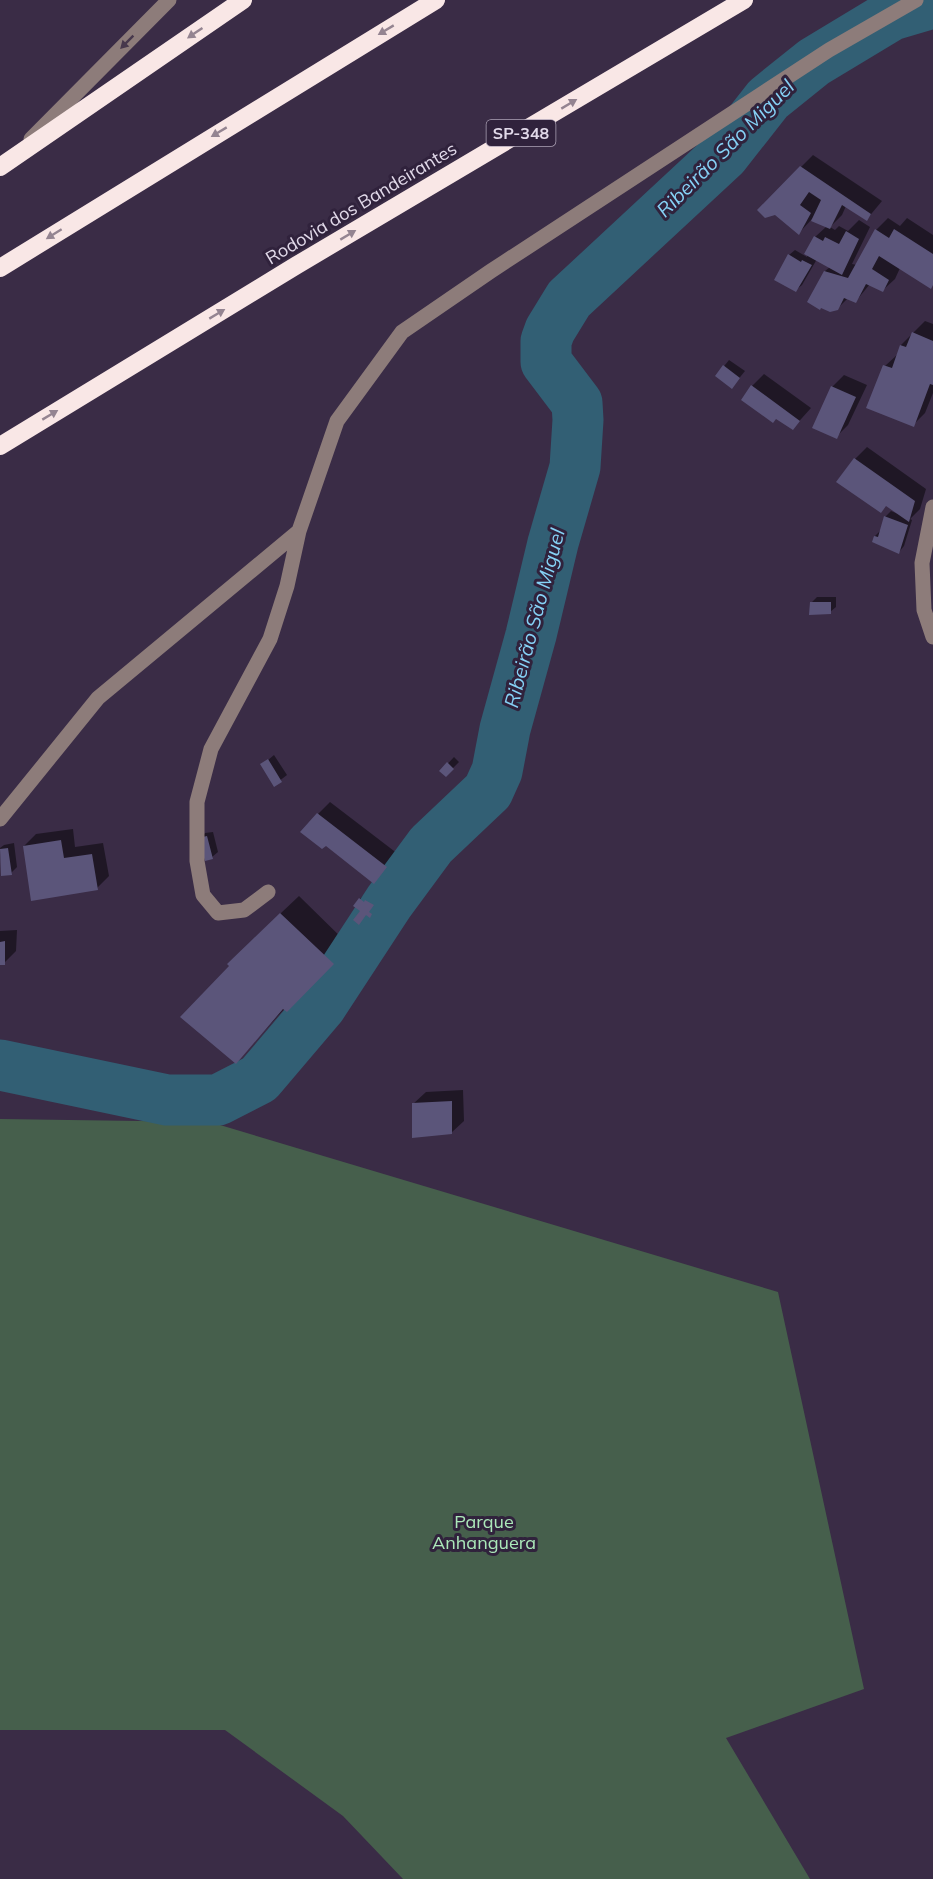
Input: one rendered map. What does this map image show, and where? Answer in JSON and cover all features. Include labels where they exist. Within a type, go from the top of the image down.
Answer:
[{"type":"highway","points":[[5,164],[243,0]]},
{"type":"highway","points":[[0,268],[436,0]]},
{"type":"highway","name":"Rodovia dos Bandeirantes","points":[[0,446],[307,259],[744,0]]},
{"type":"street","points":[[5,164],[169,0]]},
{"type":"street","points":[[268,891],[244,910],[218,913],[203,895],[197,861],[197,802],[212,749],[270,639],[287,586],[299,531],[338,421],[402,332],[819,57],[916,0]]},
{"type":"street","points":[[933,507],[921,563],[924,610],[933,637]]},
{"type":"street","points":[[0,819],[98,698],[299,531]]},
{"type":"green space","name":"Parque Anhanguera","points":[[0,1119],[210,1122],[778,1292],[864,1689],[726,1738],[810,1879],[403,1879],[343,1816],[225,1730],[0,1730]]},
{"type":"building","points":[[800,166],[871,214],[867,221],[842,205],[830,229],[811,221],[821,200],[809,192],[800,205],[811,213],[799,235],[775,215],[765,218],[757,210]]},
{"type":"building","points":[[875,229],[889,238],[894,229],[933,254],[931,289],[879,256],[872,269],[889,280],[883,292],[866,284],[856,303],[844,298],[838,310],[830,312],[821,308],[820,310],[807,302],[824,271],[848,278]]},
{"type":"building","points":[[846,231],[859,239],[842,275],[804,254],[814,236],[823,241],[825,237],[839,244]]},
{"type":"building","points":[[788,254],[801,262],[802,260],[812,265],[796,292],[774,280]]},
{"type":"building","points":[[912,332],[933,341],[933,385],[930,384],[914,427],[866,408],[883,365],[892,368],[900,345],[906,347]]},
{"type":"building","points":[[723,365],[740,378],[732,389],[715,376]]},
{"type":"building","points":[[751,385],[800,421],[793,430],[776,419],[773,423],[741,400]]},
{"type":"building","points":[[831,386],[856,397],[837,439],[812,428]]},
{"type":"building","points":[[854,458],[915,501],[909,522],[886,506],[881,513],[836,482]]},
{"type":"building","points":[[884,516],[908,525],[899,554],[872,542],[874,536],[878,537]]},
{"type":"building","points":[[810,602],[831,602],[831,614],[809,615]]},
{"type":"building","points":[[268,759],[282,782],[274,787],[260,764]]},
{"type":"building","points":[[447,762],[454,769],[446,777],[439,771]]},
{"type":"building","points":[[317,813],[387,867],[374,884],[326,846],[322,849],[300,832]]},
{"type":"building","points":[[207,836],[213,859],[205,861],[198,838]]},
{"type":"building","points":[[61,840],[64,858],[92,854],[98,890],[31,901],[23,846]]},
{"type":"building","points":[[8,848],[12,875],[1,876],[0,849]]},
{"type":"building","points":[[359,898],[374,905],[369,912],[372,914],[370,918],[366,915],[359,925],[353,920],[360,911],[353,906]]},
{"type":"building","points":[[280,913],[334,964],[287,1012],[283,1009],[236,1064],[180,1017],[229,966],[227,964]]},
{"type":"building","points":[[5,941],[5,965],[0,965],[0,942]]},
{"type":"building","points":[[452,1101],[452,1134],[412,1138],[412,1103]]},
{"type":"waterway","name":"Ribeirão São Miguel","points":[[0,1065],[167,1100],[218,1100],[259,1079],[321,1006],[389,902],[431,845],[488,791],[497,771],[505,729],[575,467],[577,403],[546,362],[546,341],[550,330],[569,299],[724,155],[768,99],[814,62],[892,15],[933,3]]}]
